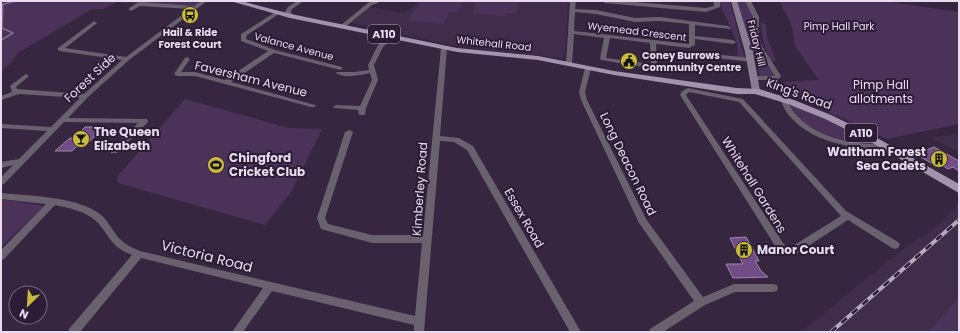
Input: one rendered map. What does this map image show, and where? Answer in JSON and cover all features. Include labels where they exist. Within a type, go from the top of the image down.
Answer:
[{"type":"main road","name":"Whitehall Road","points":[[233,1],[290,16],[444,48],[538,58],[711,90],[756,92]]},
{"type":"main road","name":"Friday Hill","points":[[734,1],[751,60],[756,92]]},
{"type":"main road","name":"King's Road","points":[[756,92],[783,99],[828,117],[885,146],[959,190]]},
{"type":"street","name":"Forest Side","points":[[1,182],[86,96],[127,59],[204,1]]},
{"type":"street","points":[[275,12],[290,8],[301,1]]},
{"type":"street","points":[[569,64],[572,1]]},
{"type":"street","points":[[606,1],[706,10],[715,9],[717,2]]},
{"type":"street","points":[[748,1],[756,17],[756,36],[759,46],[778,76],[776,79],[771,80],[753,78]]},
{"type":"street","points":[[343,26],[371,2]]},
{"type":"street","points":[[130,9],[139,4],[195,8]]},
{"type":"street","points":[[290,8],[288,12],[290,16]]},
{"type":"street","name":"Wyemead Crescent","points":[[572,10],[596,12],[635,20],[660,19],[728,28]]},
{"type":"street","name":"Valance Avenue","points":[[275,12],[250,30],[243,37],[243,40],[247,43],[339,71],[354,74],[372,71]]},
{"type":"street","points":[[94,23],[60,49],[127,59]]},
{"type":"street","name":"Wyemead Crescent","points":[[571,32],[691,46],[692,23]]},
{"type":"street","points":[[336,107],[362,111],[375,80],[371,65],[380,46],[391,36]]},
{"type":"street","points":[[607,36],[603,59],[650,66],[654,65],[653,41]]},
{"type":"street","name":"Wyemead Crescent","points":[[692,37],[733,42]]},
{"type":"street","points":[[69,42],[79,52]]},
{"type":"street","name":"Kimberley Road","points":[[420,327],[444,48]]},
{"type":"street","points":[[226,82],[273,51]]},
{"type":"street","points":[[693,54],[751,60]]},
{"type":"street","name":"Faversham Avenue","points":[[187,59],[177,74],[194,74],[313,106]]},
{"type":"street","name":"Long Deacon Road","points":[[588,68],[582,92],[584,100],[633,205],[669,260],[701,302]]},
{"type":"street","points":[[18,92],[14,90],[13,86],[26,76]]},
{"type":"street","name":"Whitehall Gardens","points":[[847,216],[794,251],[788,252],[782,249],[683,95],[684,92],[688,90],[711,90],[735,98],[745,104],[847,216],[853,218],[895,245]]},
{"type":"street","points":[[1,98],[18,92],[86,96]]},
{"type":"street","points":[[783,99],[785,106],[792,114],[817,135],[853,144],[885,146]]},
{"type":"street","points":[[62,120],[144,121],[114,151]]},
{"type":"street","points":[[1,126],[53,129]]},
{"type":"street","points":[[349,132],[321,218],[324,227],[372,239],[428,239]]},
{"type":"street","name":"Essex Road","points":[[436,138],[456,140],[470,148],[576,332]]},
{"type":"street","points":[[1,165],[21,161]]},
{"type":"street","name":"Victoria Road","points":[[1,196],[52,202],[80,208],[90,212],[104,224],[117,242],[139,254],[270,286],[420,327]]},
{"type":"street","points":[[1,256],[52,202]]},
{"type":"street","points":[[73,332],[139,254]]},
{"type":"street","points":[[237,332],[270,286]]},
{"type":"street","points":[[654,332],[701,302],[734,288],[773,288]]},
{"type":"shaded area","points":[[419,1],[568,1],[565,53],[562,58],[450,45],[347,22],[367,7],[405,13]]},
{"type":"shaded area","points":[[959,134],[959,152],[932,138]]},
{"type":"shaded area","points":[[959,203],[959,332],[801,332],[899,252],[934,229]]},
{"type":"green space","points":[[1,1],[201,1],[194,7],[117,2],[103,9],[92,9],[18,53],[9,65],[1,71]]},
{"type":"green space","points":[[424,1],[463,1],[457,13],[445,12],[449,13],[444,24],[408,21],[414,10]]},
{"type":"green space","points":[[477,1],[519,1],[517,13],[508,13],[505,16],[472,14]]},
{"type":"green space","points":[[719,1],[730,1],[745,60],[736,59],[738,53],[735,38]]},
{"type":"green space","points":[[736,1],[746,1],[754,20],[755,38],[776,77],[760,76]]},
{"type":"green space","points":[[779,1],[883,1],[959,12],[959,124],[887,139],[794,96],[783,82],[819,80],[795,46],[791,23]]},
{"type":"green space","points":[[761,23],[766,24],[767,37],[776,61],[771,62],[767,52]]},
{"type":"green space","name":"Chingford Cricket Club","points":[[185,99],[289,128],[322,129],[292,191],[265,225],[118,183],[117,177]]},
{"type":"green space","points":[[789,104],[850,130],[876,144],[851,141],[827,135],[816,130],[797,115]]},
{"type":"green space","points":[[1,199],[44,206],[1,247]]},
{"type":"green space","points":[[959,297],[959,332],[928,332]]},
{"type":"building","name":"The Queen Elizabeth","points":[[85,127],[103,127],[90,141],[82,141],[72,151],[55,151],[70,138],[74,138]]},
{"type":"building","name":"Waltham Forest Sea Cadets","points":[[934,147],[959,161],[959,171],[953,167],[948,169],[936,161],[931,163],[916,154]]},
{"type":"building","name":"Manor Court","points":[[746,237],[759,261],[755,261],[761,271],[768,277],[733,278],[726,264],[743,264],[730,238]]},
{"type":"waterway","points":[[3,4],[15,1]]},
{"type":"waterway","points":[[1,40],[13,33],[2,28],[3,4]]},
{"type":"railway","points":[[831,332],[959,220]]},
{"type":"place","name":"Hail & Ride Forest Court","points":[[190,15]]},
{"type":"place","name":"Coney Burrows Community Centre","points":[[629,61]]},
{"type":"place","name":"The Queen Elizabeth","points":[[81,139]]},
{"type":"place","name":"Waltham Forest Sea Cadets","points":[[939,159]]},
{"type":"place","name":"Chingford Cricket Club","points":[[216,165]]},
{"type":"place","name":"Manor Court","points":[[744,250]]},
{"type":"park label","name":"Pimp Hall Park","points":[[839,26]]},
{"type":"park label","name":"Pimp Hall allotments","points":[[881,92]]}]
